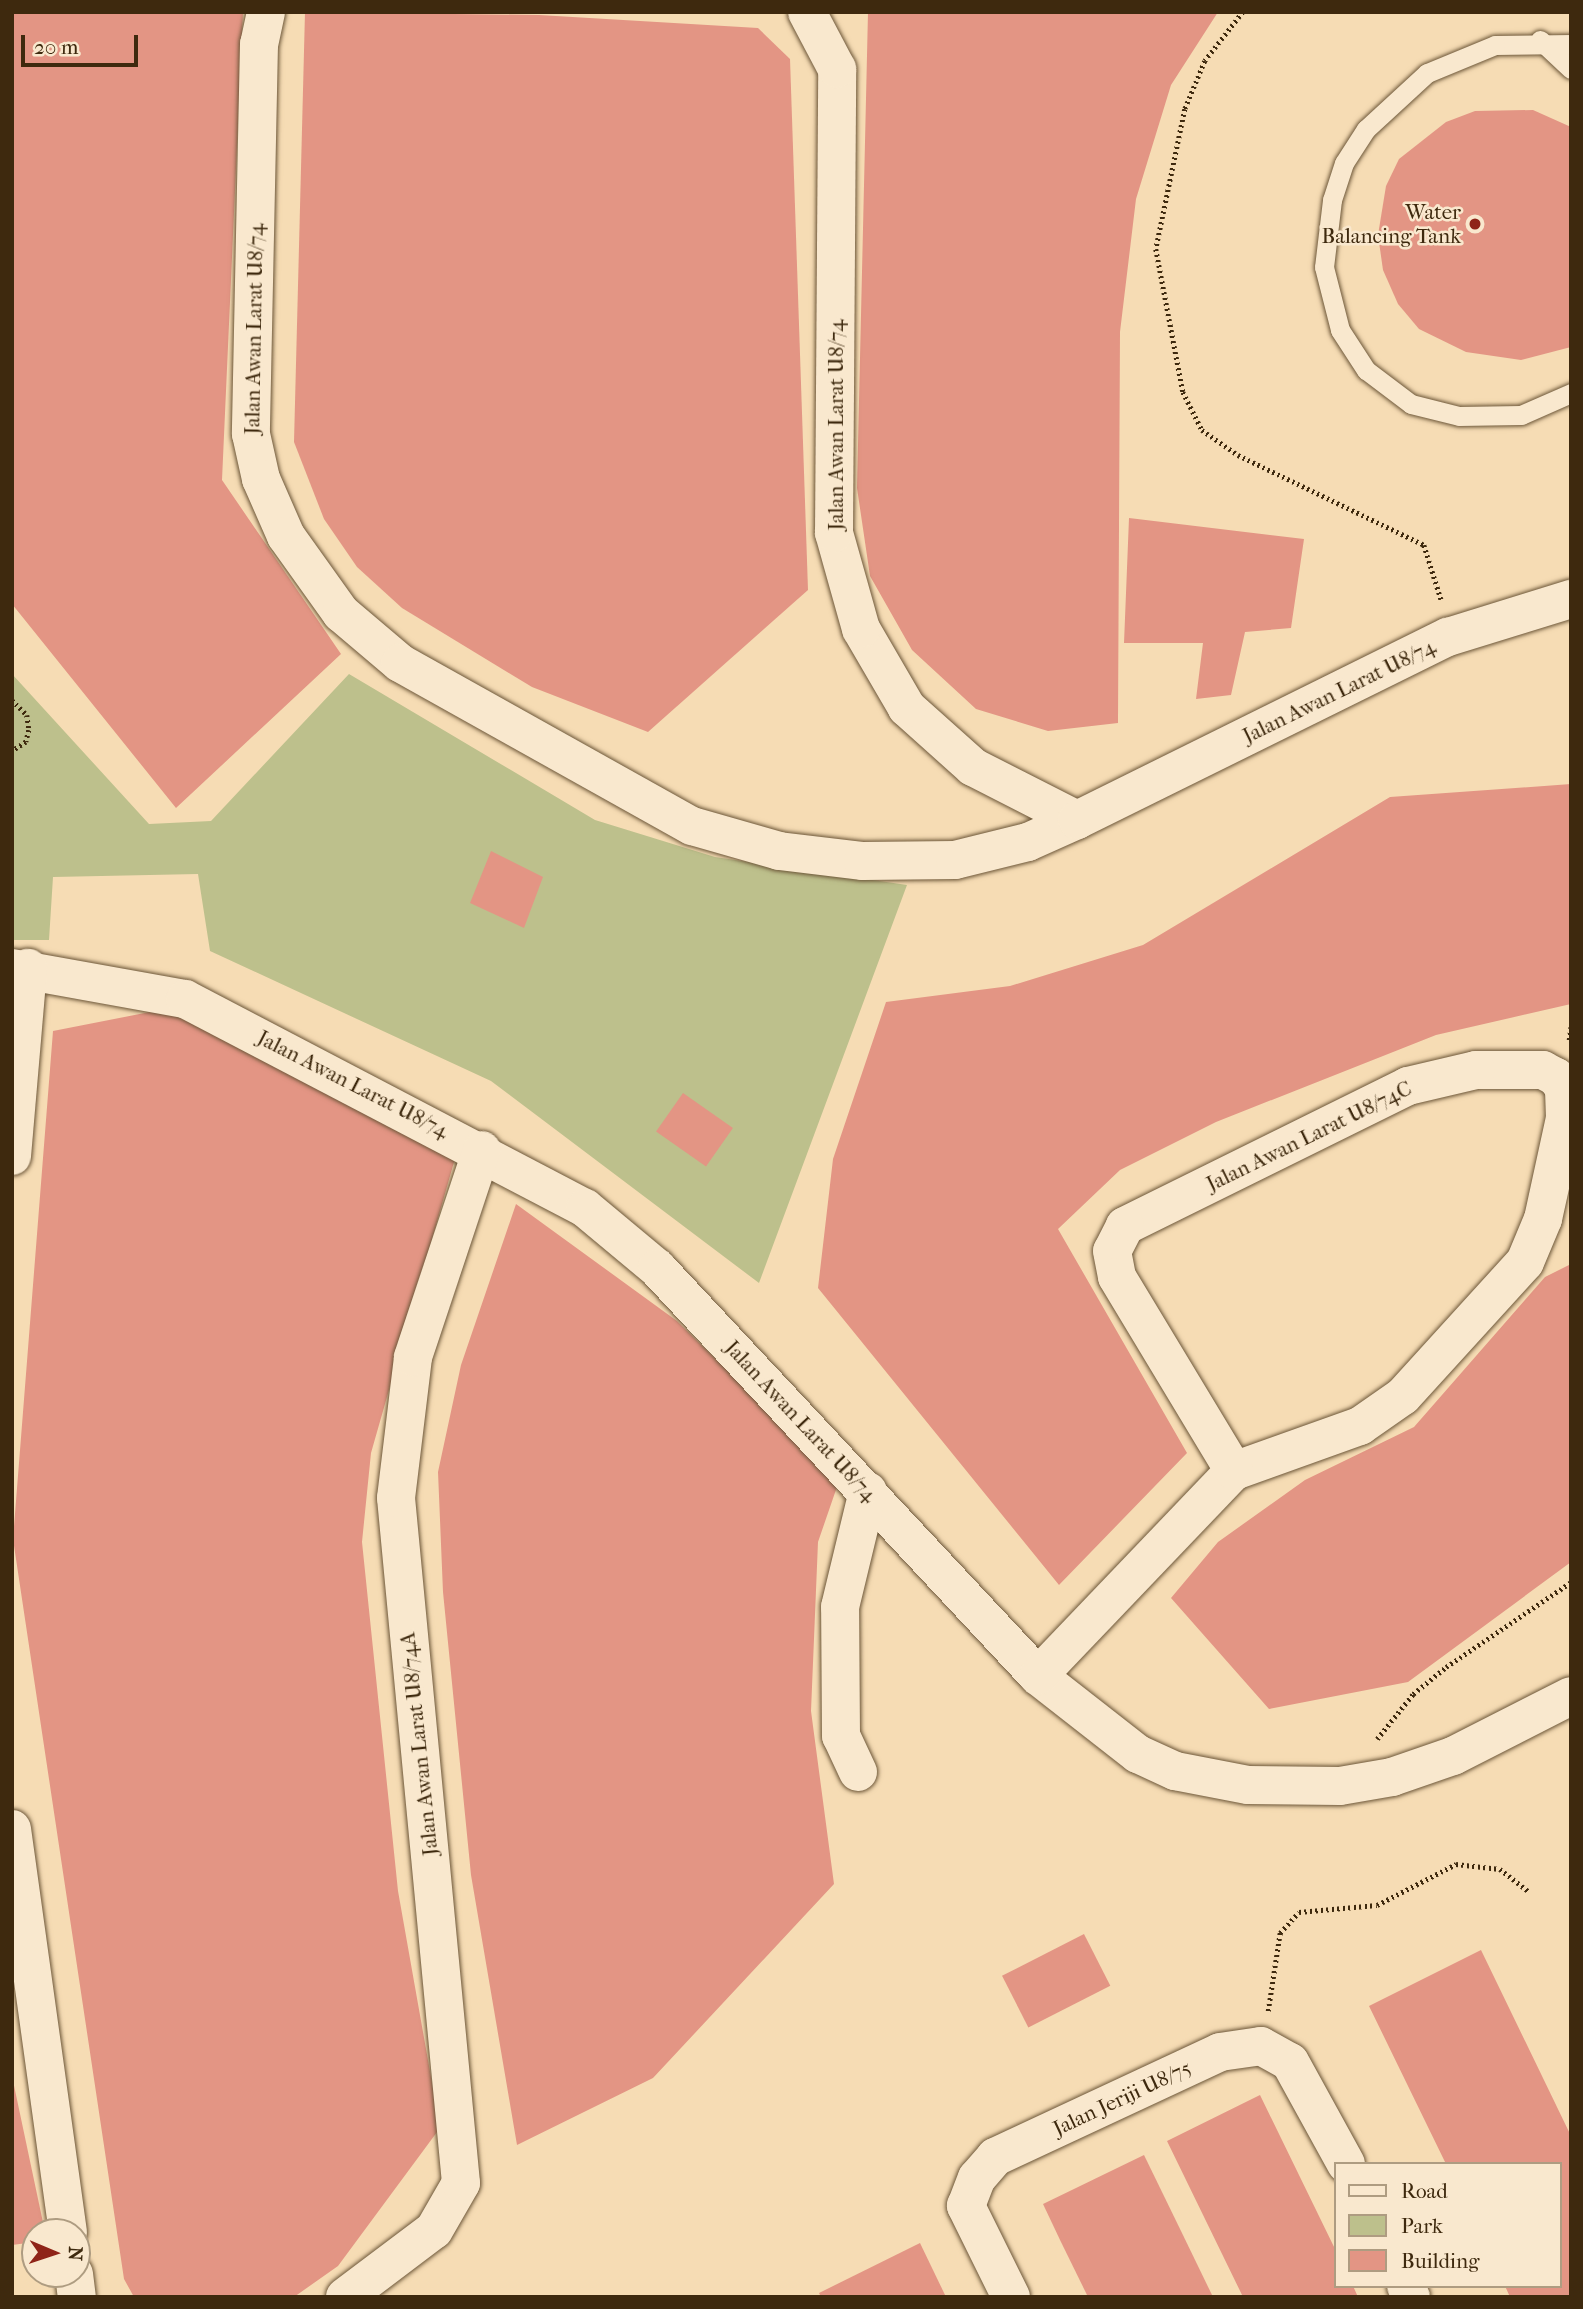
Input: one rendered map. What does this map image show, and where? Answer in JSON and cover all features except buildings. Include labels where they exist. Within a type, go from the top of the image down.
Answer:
[{"type":"street","name":"Jalan Awan Larat U8/74","points":[[266,12],[259,44],[251,434],[261,479],[286,536],[341,613],[400,663],[692,826],[779,851],[863,861],[955,860],[1028,842],[1448,637],[1571,599]]},
{"type":"street","name":"Jalan Awan Larat U8/74","points":[[807,12],[837,69],[834,533],[861,629],[907,708],[972,767],[1077,820]]},
{"type":"street","name":"Jalan Awan Larat U8/74","points":[[20,968],[185,999],[482,1150],[585,1208],[638,1251],[868,1491],[1038,1676],[1138,1754],[1175,1772],[1248,1785],[1339,1786],[1392,1777],[1453,1756],[1571,1696]]},
{"type":"street","points":[[12,1156],[20,968]]},
{"type":"street","name":"Jalan Awan Larat U8/74C","points":[[1038,1676],[1234,1471],[1360,1426],[1403,1396],[1525,1262],[1543,1219],[1565,1118],[1556,1077],[1543,1070],[1476,1070],[1408,1086],[1125,1226],[1112,1251],[1117,1277],[1234,1471]]},
{"type":"street","name":"Jalan Awan Larat U8/74A","points":[[345,2297],[434,2230],[461,2183],[396,1498],[413,1357],[482,1150]]},
{"type":"street","points":[[858,1772],[841,1736],[840,1607],[868,1491]]},
{"type":"street","points":[[12,1829],[66,2218]]},
{"type":"street","points":[[1261,2046],[1290,2062],[1345,2162]]},
{"type":"street","name":"Jalan Jeriji U8/75","points":[[1010,2297],[966,2206],[976,2178],[995,2157],[1220,2052],[1261,2046]]},
{"type":"lane","points":[[1571,44],[1540,40],[1495,45],[1427,73],[1366,129],[1332,200],[1324,267],[1340,330],[1366,370],[1410,404],[1459,416],[1521,415],[1571,393]]},
{"type":"lane","points":[[1540,40],[1571,69]]},
{"type":"path","points":[[1242,12],[1205,61],[1185,109],[1158,236],[1163,309],[1183,392],[1202,430],[1238,455],[1424,545],[1448,637]]},
{"type":"path","points":[[12,700],[27,715],[29,730],[26,742],[12,751]]},
{"type":"path","points":[[1339,1786],[1413,1694],[1571,1582]]},
{"type":"path","points":[[1261,2046],[1280,1933],[1299,1912],[1377,1905],[1456,1864],[1500,1869],[1528,1891]]},
{"type":"green space","points":[[12,674],[149,824],[211,821],[349,674],[595,820],[715,857],[907,885],[759,1283],[491,1081],[210,951],[198,874],[53,877],[49,940],[12,940]]},
{"type":"place","name":"Water Balancing Tank","points":[[1475,224]]}]
